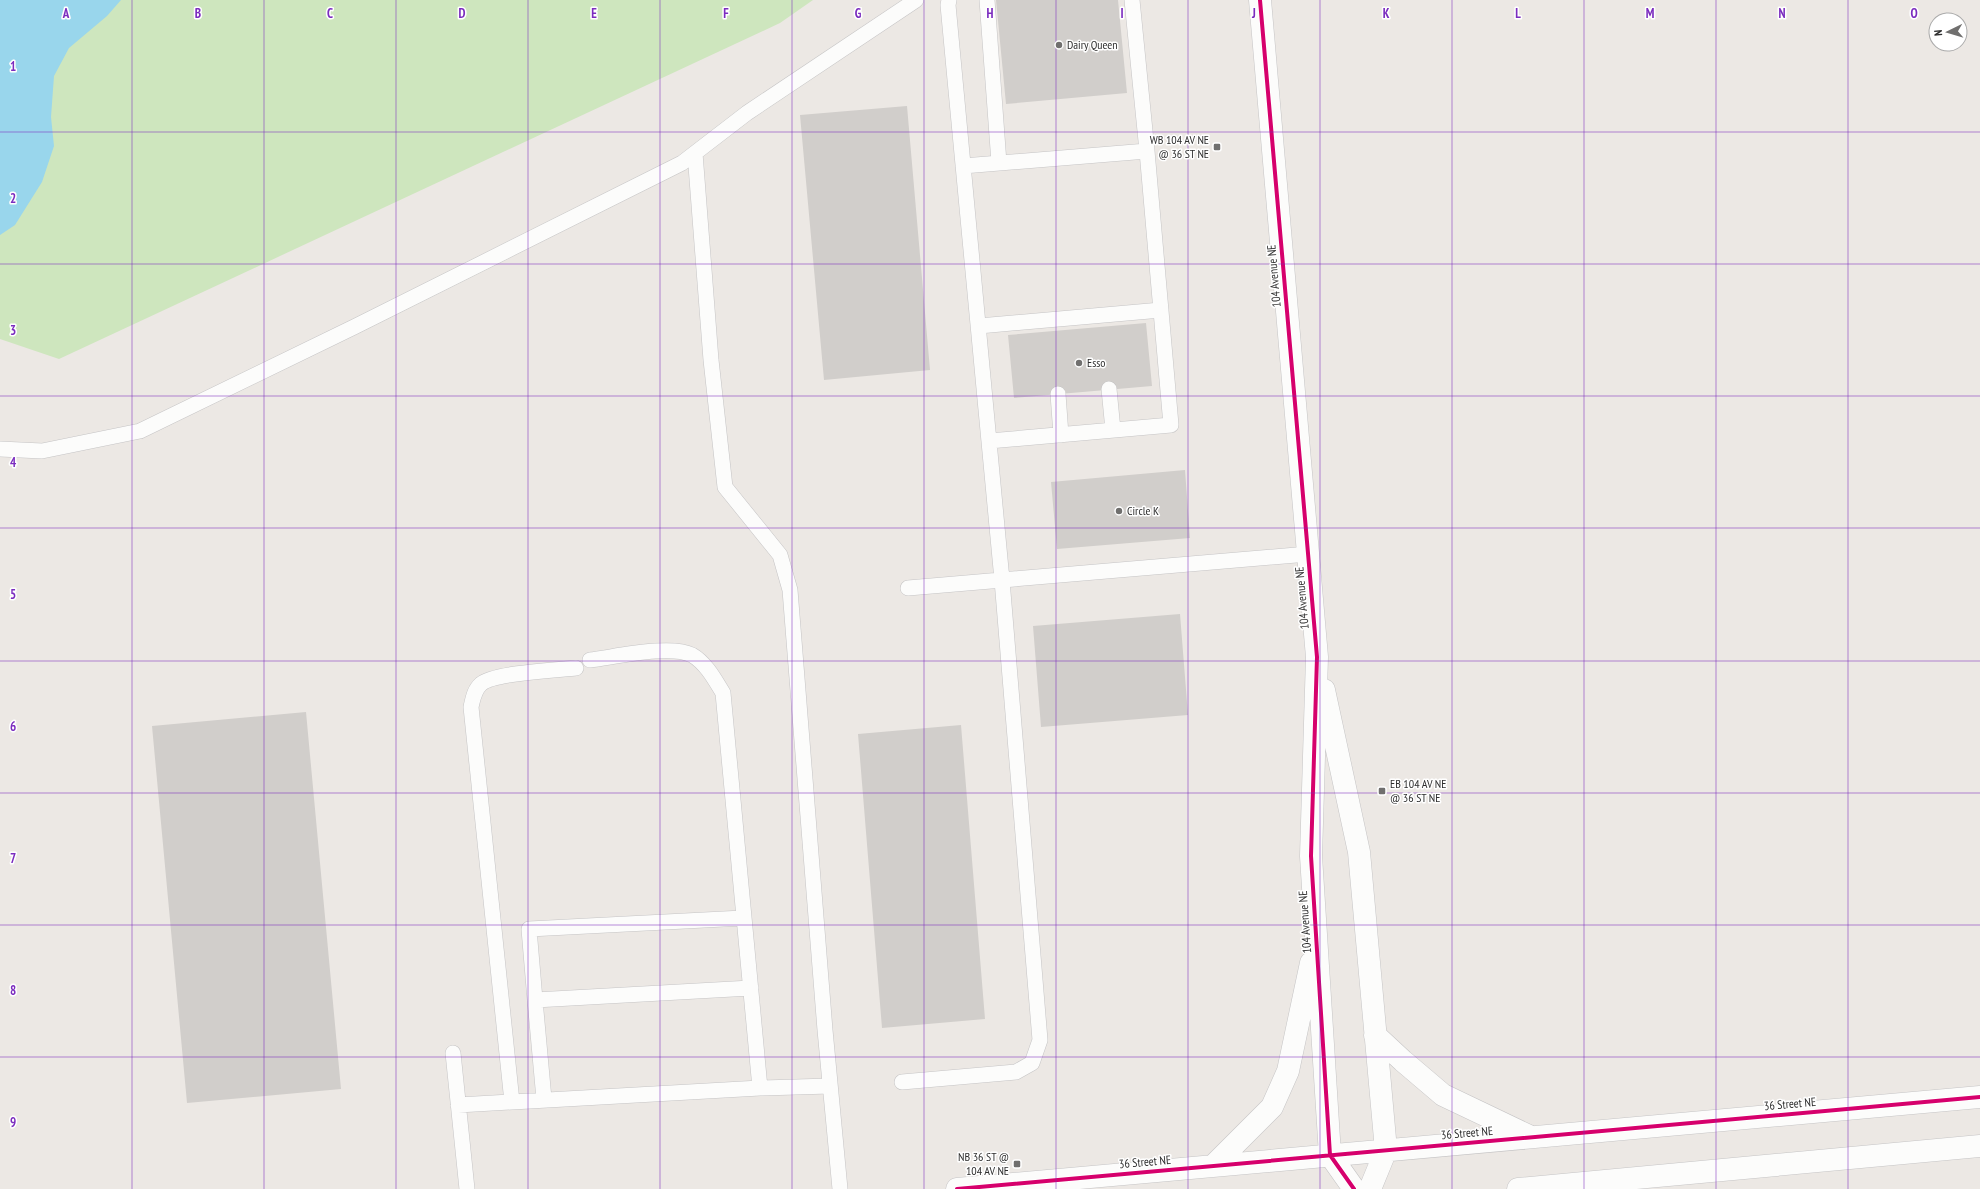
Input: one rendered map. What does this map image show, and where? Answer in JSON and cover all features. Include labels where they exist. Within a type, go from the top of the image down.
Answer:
[{"type":"street","name":"104 Avenue NE","points":[[1260,0],[1317,657],[1311,856],[1330,1155]]},
{"type":"street","name":"104 Avenue NE","points":[[1317,657],[1359,852],[1386,1150],[1370,1189]]},
{"type":"street","points":[[1213,1166],[1272,1107],[1288,1070],[1316,937]]},
{"type":"street","points":[[1375,1034],[1403,1062],[1443,1095],[1532,1137]]},
{"type":"street","name":"36 Street NE","points":[[957,1189],[1980,1097]]},
{"type":"street","points":[[1518,1189],[1980,1146]]},
{"type":"street","points":[[1330,1155],[1354,1189]]},
{"type":"lane","points":[[0,449],[42,451],[140,431],[354,327],[682,163],[747,112],[916,0]]},
{"type":"lane","points":[[902,1082],[1016,1072],[1032,1063],[1040,1040],[1002,580],[948,5],[949,0]]},
{"type":"lane","points":[[987,0],[999,163]]},
{"type":"lane","points":[[989,442],[1171,425],[1147,150],[1132,0]]},
{"type":"lane","points":[[963,166],[1147,150]]},
{"type":"lane","points":[[695,153],[711,360],[725,487],[780,555],[790,590],[830,1086],[840,1189]]},
{"type":"lane","points":[[978,326],[1051,326],[1102,321],[1161,310]]},
{"type":"lane","points":[[1109,389],[1113,430]]},
{"type":"lane","points":[[1058,394],[1061,435]]},
{"type":"lane","points":[[908,588],[1308,554]]},
{"type":"lane","points":[[590,660],[673,650],[692,655],[710,672],[723,693],[760,1088]]},
{"type":"lane","points":[[512,1102],[471,707],[473,696],[481,684],[496,677],[576,668]]},
{"type":"lane","points":[[544,1099],[529,929],[743,918]]},
{"type":"lane","points":[[535,1000],[751,988]]},
{"type":"lane","points":[[453,1053],[467,1189]]},
{"type":"lane","points":[[458,1105],[544,1099],[830,1086]]},
{"type":"green space","points":[[0,0],[813,0],[780,23],[59,359],[0,339]]},
{"type":"water","points":[[0,0],[121,0],[107,16],[69,48],[54,76],[51,117],[54,146],[42,182],[15,225],[0,235]]},
{"type":"building","points":[[996,0],[1118,0],[1127,93],[1006,104]]},
{"type":"building","points":[[907,106],[930,370],[824,380],[800,115]]},
{"type":"building","points":[[1146,323],[1152,386],[1014,398],[1008,335]]},
{"type":"building","points":[[1185,470],[1190,538],[1057,549],[1051,482]]},
{"type":"building","points":[[1180,614],[1188,715],[1041,727],[1033,626]]},
{"type":"building","points":[[306,712],[341,1089],[187,1103],[152,726]]},
{"type":"building","points":[[961,725],[985,1019],[882,1028],[858,734]]},
{"type":"cycle path","points":[[1260,0],[1317,657],[1311,856],[1330,1155],[1354,1189]]},
{"type":"cycle path","points":[[957,1189],[1980,1097]]},
{"type":"place","name":"Dairy Queen","points":[[1059,45]]},
{"type":"place","name":"WB 104 AV NE @ 36 ST NE","points":[[1217,147]]},
{"type":"place","name":"Esso","points":[[1079,363]]},
{"type":"place","name":"Circle K","points":[[1119,511]]},
{"type":"place","name":"EB 104 AV NE @ 36 ST NE","points":[[1382,791]]},
{"type":"place","name":"NB 36 ST @ 104 AV NE","points":[[1017,1164]]}]
